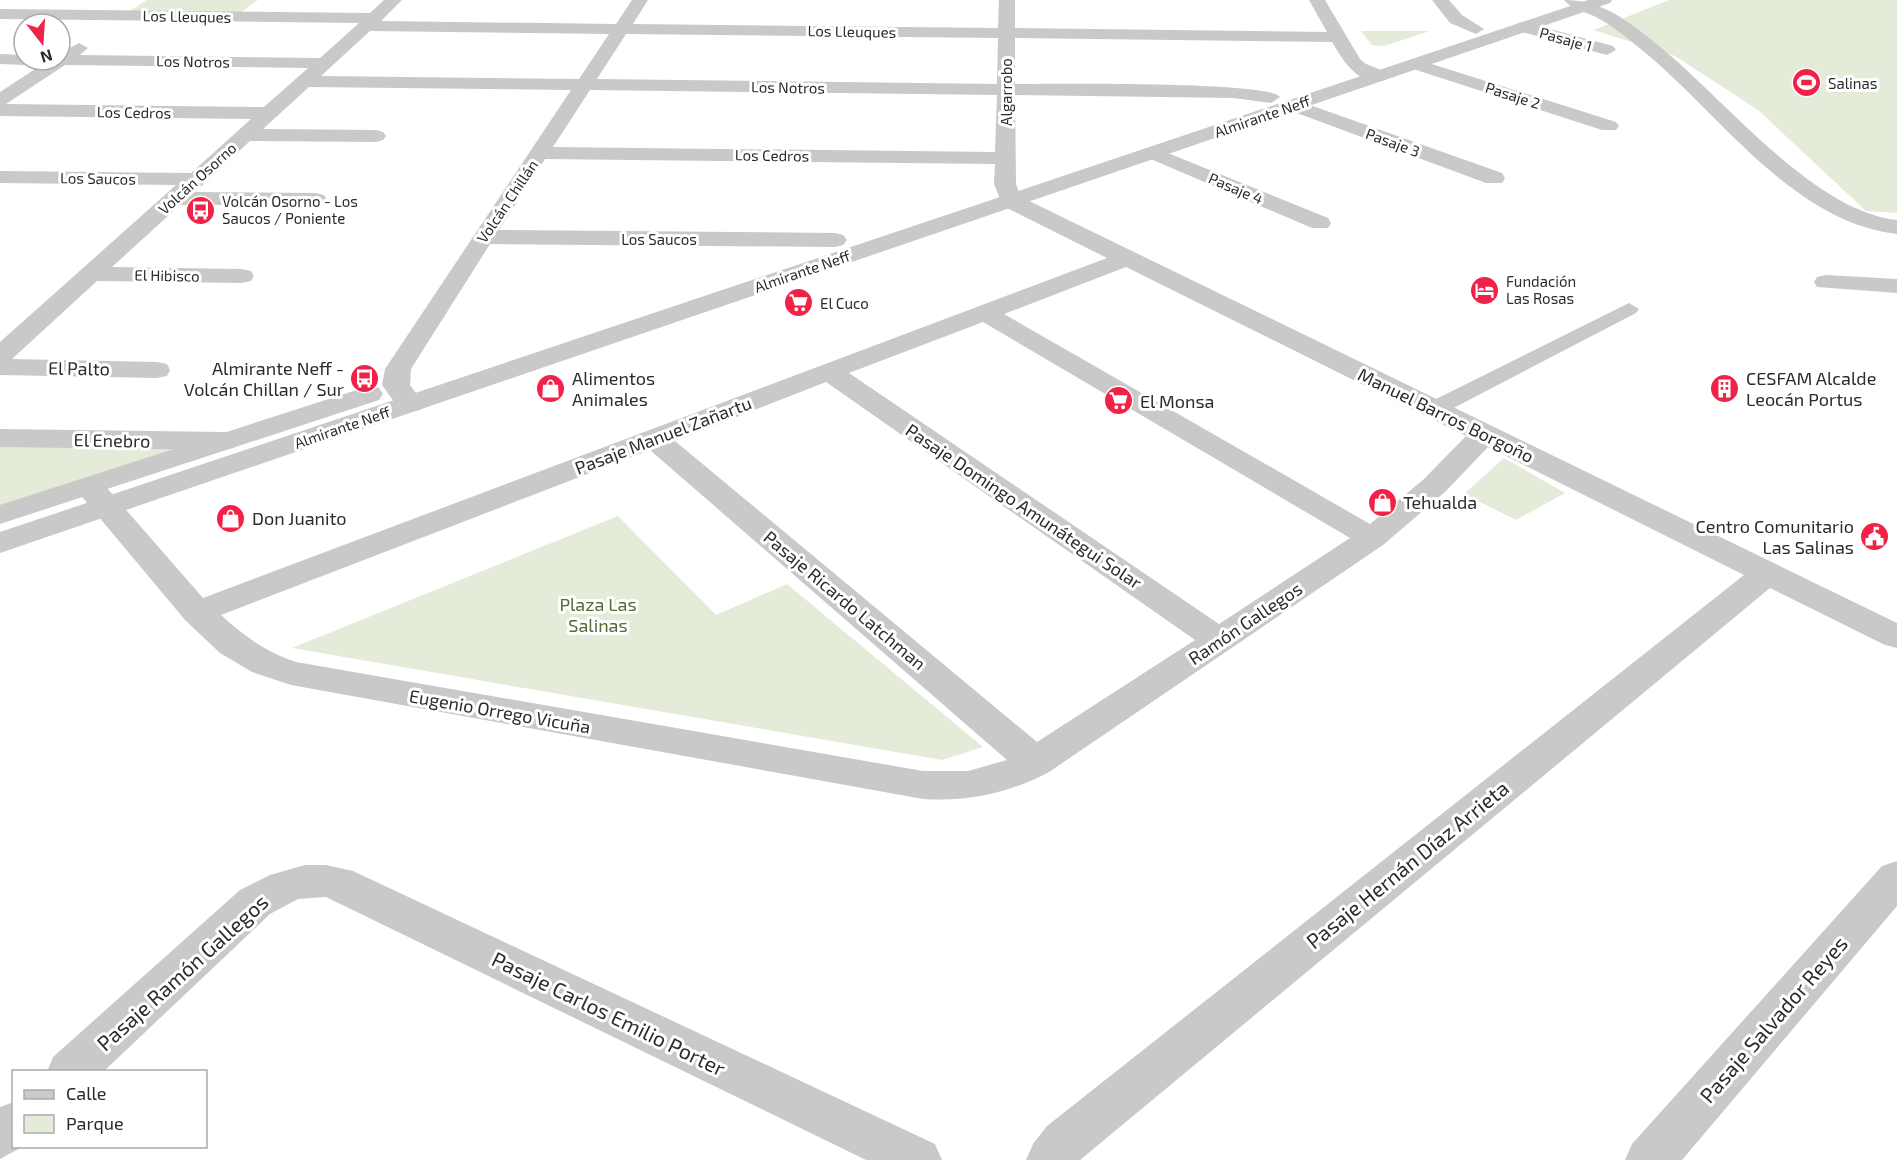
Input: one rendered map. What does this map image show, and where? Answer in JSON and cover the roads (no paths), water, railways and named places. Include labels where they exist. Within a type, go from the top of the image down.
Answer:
[{"type":"street","points":[[72,53],[119,22],[122,15],[145,0]]},
{"type":"street","points":[[237,16],[260,0]]},
{"type":"street","name":"Volcán Osorno","points":[[0,356],[394,0]]},
{"type":"street","name":"Volcán Chillán","points":[[403,394],[398,369],[406,353],[640,0]]},
{"type":"street","name":"Algarrobo","points":[[1006,0],[1007,181]]},
{"type":"street","points":[[1317,0],[1358,68],[1380,76]]},
{"type":"street","points":[[1440,0],[1456,19],[1476,29]]},
{"type":"street","points":[[1584,1],[1644,43],[1776,163],[1820,199],[1862,220],[1897,227]]},
{"type":"street","name":"Almirante Neff","points":[[0,543],[98,496],[225,441],[403,394],[1007,181],[1476,29],[1584,1]]},
{"type":"street","name":"Almirante Neff","points":[[0,515],[98,496],[403,394],[1007,181],[1153,153],[1524,27],[1584,1]]},
{"type":"street","name":"Los Lleuques","points":[[0,14],[237,16],[621,29],[1338,37]]},
{"type":"street","name":"Pasaje 1","points":[[1524,27],[1607,50]]},
{"type":"street","name":"Los Notros","points":[[72,60],[325,63]]},
{"type":"street","name":"Pasaje 2","points":[[1416,64],[1609,126]]},
{"type":"street","points":[[0,100],[43,72]]},
{"type":"street","name":"Los Notros","points":[[305,81],[1233,92],[1271,97]]},
{"type":"street","name":"Pasaje 3","points":[[1293,105],[1494,178]]},
{"type":"street","name":"Los Cedros","points":[[0,110],[269,113]]},
{"type":"street","points":[[245,135],[376,136]]},
{"type":"street","name":"Los Cedros","points":[[538,153],[1007,181]]},
{"type":"street","name":"Pasaje 4","points":[[1153,153],[1320,222]]},
{"type":"street","points":[[0,190],[9,177]]},
{"type":"street","name":"Los Saucos","points":[[9,177],[196,179]]},
{"type":"street","name":"Manuel Barros Borgoño","points":[[1007,181],[1128,258],[1897,637]]},
{"type":"street","points":[[176,198],[316,200]]},
{"type":"street","name":"Los Saucos","points":[[482,237],[835,240]]},
{"type":"street","name":"Pasaje Manuel Zañartu","points":[[197,612],[1128,258]]},
{"type":"street","name":"El Hibisco","points":[[91,274],[242,276]]},
{"type":"street","points":[[1826,282],[1897,286]]},
{"type":"street","points":[[985,313],[1372,538]]},
{"type":"street","name":"El Palto","points":[[0,367],[157,370]]},
{"type":"street","name":"Pasaje Domingo Amunátegui Solar","points":[[829,372],[1220,640]]},
{"type":"street","name":"Ramón Gallegos","points":[[986,784],[1004,778],[1035,762],[1372,538],[1435,485],[1485,434]]},
{"type":"street","name":"El Enebro","points":[[0,438],[225,441]]},
{"type":"street","name":"Pasaje Ricardo Latchman","points":[[654,438],[1035,762]]},
{"type":"street","name":"Eugenio Orrego Vicuña","points":[[98,496],[197,612],[232,645],[247,655],[291,673],[923,785],[965,787],[986,784]]},
{"type":"street","name":"Pasaje Hernán Díaz Arrieta","points":[[1051,1160],[1064,1142],[1767,573]]},
{"type":"street","name":"Pasaje Salvador Reyes","points":[[1650,1160],[1897,877]]},
{"type":"street","name":"Pasaje Carlos Emilio Porter","points":[[298,881],[320,878],[338,883],[916,1160]]},
{"type":"street","name":"Pasaje Ramón Gallegos","points":[[71,1070],[255,902],[276,889],[298,881]]},
{"type":"street","points":[[0,1136],[12,1126]]},
{"type":"lane","points":[[1434,409],[1629,309]]},
{"type":"place","name":"Salinas","points":[[1807,83]]},
{"type":"place","name":"Volcán Osorno - Los Saucos / Poniente","points":[[201,210]]},
{"type":"place","name":"Fundación Las Rosas","points":[[1485,290]]},
{"type":"place","name":"El Cuco","points":[[799,303]]},
{"type":"place","name":"Almirante Neff - Volcán Chillan / Sur","points":[[365,378]]},
{"type":"place","name":"Alimentos Animales","points":[[551,388]]},
{"type":"place","name":"CESFAM Alcalde Leocán Portus","points":[[1725,388]]},
{"type":"place","name":"El Monsa","points":[[1119,401]]},
{"type":"place","name":"Tehualda","points":[[1382,502]]},
{"type":"place","name":"Don Juanito","points":[[231,518]]},
{"type":"place","name":"Centro Comunitario Las Salinas","points":[[1875,536]]},
{"type":"park label","name":"Plaza Las Salinas","points":[[598,614]]}]
